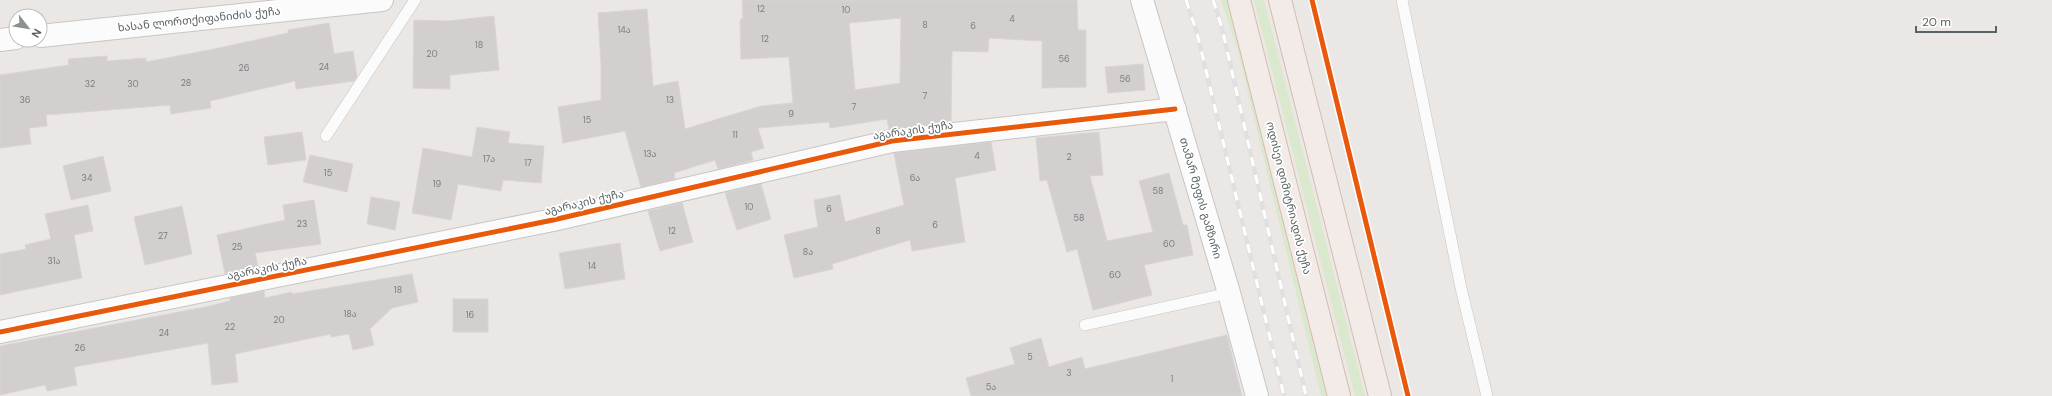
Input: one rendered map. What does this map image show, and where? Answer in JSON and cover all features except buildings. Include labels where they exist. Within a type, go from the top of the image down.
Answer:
[{"type":"main road","name":"ოდისეი დიმიტრიადის ქუჩა","points":[[1239,0],[1339,396]]},
{"type":"main road","points":[[1280,0],[1380,396]]},
{"type":"street","name":"ხასან ლორთქიფანიძის ქუჩა","points":[[48,35],[382,0]]},
{"type":"street","name":"თამარ მეფის გამზირი","points":[[1142,0],[1229,293],[1257,396]]},
{"type":"street","name":"აგარაკის ქუჩა","points":[[0,332],[553,220],[892,141],[1175,109]]},
{"type":"lane","points":[[326,136],[415,0]]},
{"type":"lane","points":[[1402,0],[1461,288],[1486,396]]},
{"type":"lane","points":[[1085,325],[1229,293]]},
{"type":"green space","points":[[1221,0],[1227,0],[1330,396],[1321,396],[1238,52]]},
{"type":"green space","points":[[1254,0],[1264,0],[1365,396],[1355,396]]},
{"type":"railway","points":[[1186,0],[1197,33],[1284,396]]},
{"type":"railway","points":[[1213,0],[1222,28],[1306,396]]},
{"type":"cycle path","points":[[1312,0],[1408,396]]},
{"type":"cycle path","points":[[0,332],[553,220],[892,141],[1175,109]]}]
